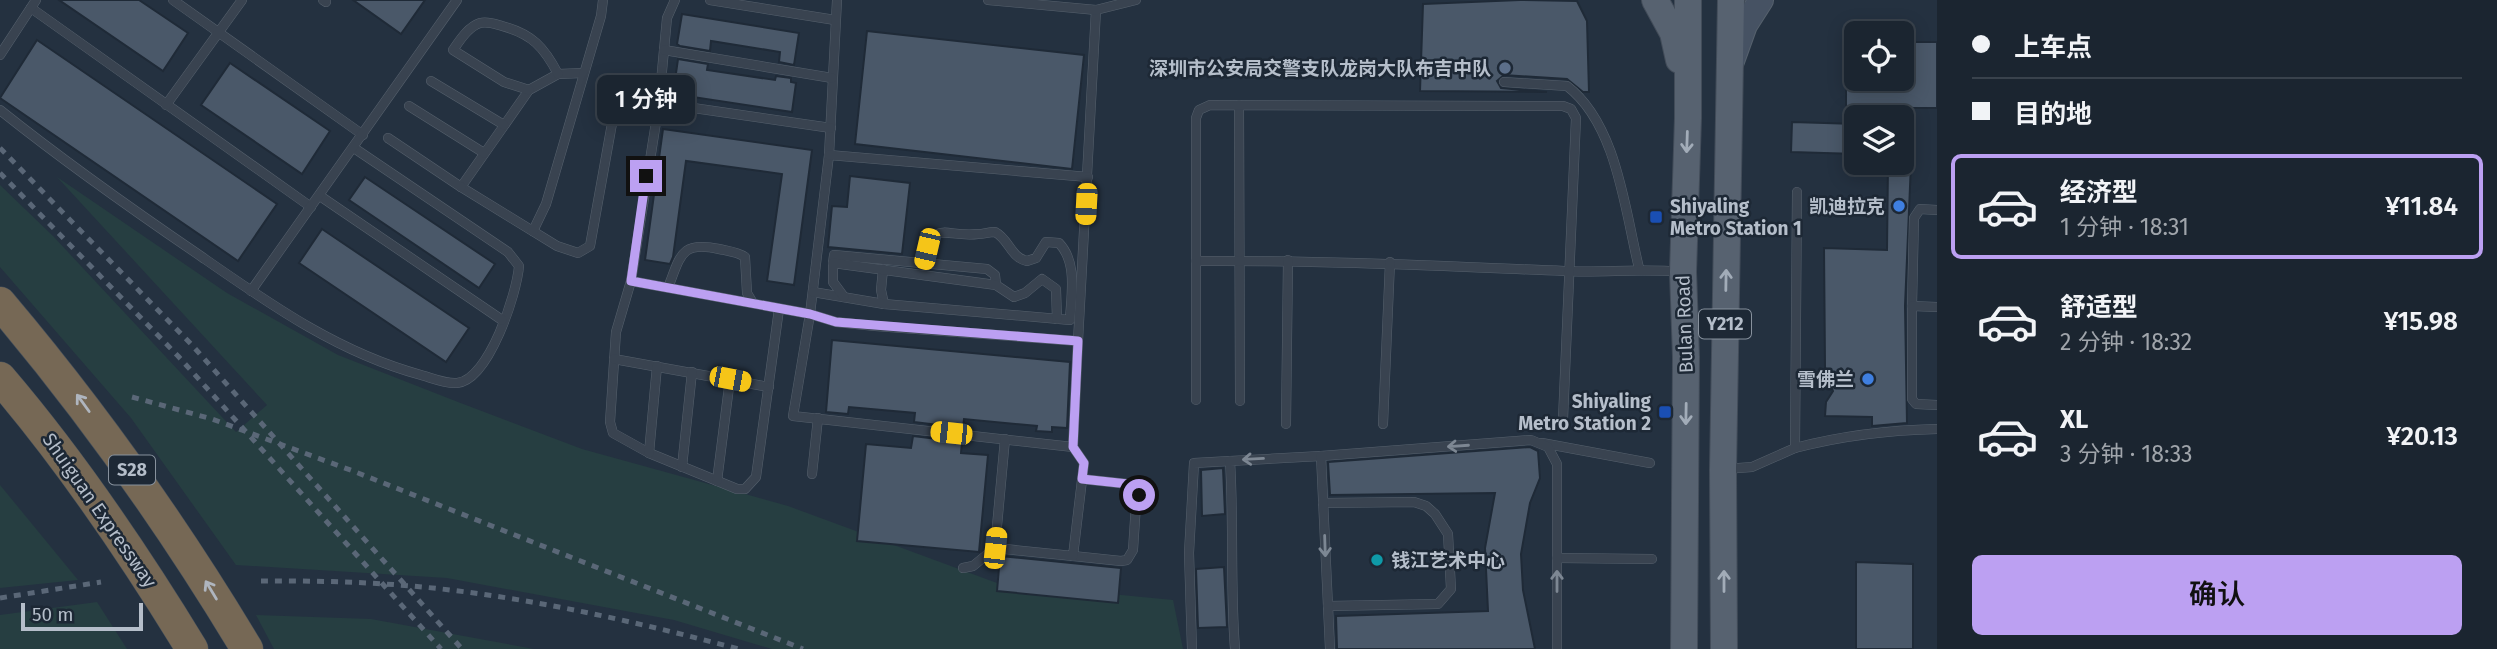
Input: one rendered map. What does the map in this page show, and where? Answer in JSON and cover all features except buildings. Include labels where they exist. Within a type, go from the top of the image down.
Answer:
[{"type":"highway","name":"S28","points":[[0,303],[75,392],[141,482],[194,561],[247,649]]},
{"type":"highway","name":"Shuiguan Expressway","points":[[0,377],[34,417],[103,510],[191,649]]},
{"type":"main road","points":[[1655,0],[1673,33],[1688,103]]},
{"type":"main road","name":"Bulan Road","points":[[1684,649],[1686,357],[1682,272],[1688,103],[1688,0]]},
{"type":"main road","name":"Bulan Road","points":[[1724,649],[1723,470],[1731,0]]},
{"type":"main road","points":[[1688,48],[1729,61],[1745,25],[1761,0]]},
{"type":"lane","points":[[173,0],[363,135]]},
{"type":"lane","points":[[166,105],[242,0]]},
{"type":"lane","points":[[251,291],[457,0]]},
{"type":"lane","points":[[533,231],[546,204],[601,16],[603,0]]},
{"type":"lane","points":[[675,0],[667,18],[659,103],[631,281],[616,332],[611,428],[622,440],[649,453],[717,481],[745,489],[756,477],[779,309]]},
{"type":"lane","points":[[710,0],[835,20]]},
{"type":"lane","points":[[837,0],[829,155],[810,314],[793,416],[1073,447]]},
{"type":"lane","points":[[988,0],[1096,10],[1136,0]]},
{"type":"lane","points":[[0,55],[34,4],[166,105],[312,207]]},
{"type":"lane","points":[[1073,556],[1084,463],[1073,447],[1096,10]]},
{"type":"lane","points":[[529,90],[504,82],[453,50],[465,34],[478,24],[487,22],[530,35],[539,41],[558,74]]},
{"type":"lane","points":[[664,50],[832,78]]},
{"type":"lane","points":[[461,187],[529,90],[558,74],[583,73]]},
{"type":"lane","points":[[388,138],[557,246],[578,253],[590,246],[620,79]]},
{"type":"lane","points":[[430,81],[504,125]]},
{"type":"lane","points":[[1504,82],[1567,86],[1589,108],[1608,144],[1639,268]]},
{"type":"lane","points":[[659,103],[831,128]]},
{"type":"lane","points":[[1239,105],[1240,401]]},
{"type":"lane","points":[[409,106],[484,153]]},
{"type":"lane","points":[[1196,400],[1196,118],[1204,107],[1563,106],[1571,109],[1576,118],[1563,419]]},
{"type":"lane","points":[[0,110],[64,162],[251,291],[345,348],[408,372],[457,383],[467,380],[484,364],[502,320],[518,272],[514,258],[354,148]]},
{"type":"lane","points":[[829,155],[1088,177]]},
{"type":"lane","points":[[1795,448],[1797,192]]},
{"type":"lane","points":[[320,196],[502,320]]},
{"type":"lane","points":[[1937,210],[1920,209],[1914,218],[1912,306],[1912,399],[1916,404],[1937,405]]},
{"type":"lane","points":[[813,292],[884,304],[1070,320],[1069,260],[1059,243],[1046,242],[1036,258],[1027,261],[1015,255],[1004,238],[995,232],[980,234],[942,231],[934,234],[924,263]]},
{"type":"lane","points":[[669,285],[680,259],[689,248],[698,244],[745,257],[747,293],[753,303]]},
{"type":"lane","points":[[845,298],[832,282],[834,255],[987,268],[995,275],[996,285]]},
{"type":"lane","points":[[1286,424],[1288,260]]},
{"type":"lane","points":[[1196,261],[1390,262],[1568,271],[1639,268],[1682,272]]},
{"type":"lane","points":[[1383,424],[1390,262]]},
{"type":"lane","points":[[833,263],[996,285],[1014,297],[1025,293],[1038,281],[1047,281],[1058,295],[1056,319]]},
{"type":"lane","points":[[883,269],[881,290],[884,304]]},
{"type":"lane","points":[[631,281],[669,285],[810,314],[836,322],[1078,341]]},
{"type":"lane","points":[[1912,306],[1937,307]]},
{"type":"lane","points":[[614,359],[769,387]]},
{"type":"lane","points":[[649,453],[657,366]]},
{"type":"lane","points":[[682,467],[692,372]]},
{"type":"lane","points":[[717,481],[730,379]]},
{"type":"lane","points":[[812,474],[818,418]]},
{"type":"lane","points":[[1723,470],[1752,467],[1795,448],[1830,439],[1890,430],[1937,429]]},
{"type":"lane","points":[[995,548],[1005,439]]},
{"type":"lane","points":[[1541,442],[1548,447],[1557,464],[1557,649]]},
{"type":"lane","points":[[1192,649],[1189,552],[1194,463],[1541,442],[1650,463]]},
{"type":"lane","points":[[1321,456],[1330,649]]},
{"type":"lane","points":[[1230,461],[1233,513],[1231,603],[1235,649]]},
{"type":"lane","points":[[963,568],[973,566],[995,548],[1127,560],[1133,550],[1137,489],[1128,484],[1082,479]]},
{"type":"lane","points":[[1323,503],[1414,502],[1426,506],[1443,524],[1451,546],[1451,589],[1438,604],[1328,606]]},
{"type":"lane","points":[[1557,558],[1652,559]]},
{"type":"green space","points":[[57,177],[227,293],[338,355],[582,449],[788,506],[997,583],[1173,600],[1183,649],[772,649],[674,620],[447,578],[236,565],[131,418],[0,267],[0,185],[53,236],[236,432],[267,405]]},
{"type":"green space","points":[[0,485],[78,580],[0,588]]},
{"type":"green space","points":[[97,602],[127,649],[0,649],[0,615]]},
{"type":"green space","points":[[256,615],[371,619],[534,649],[274,649]]},
{"type":"railway","points":[[0,148],[191,344],[462,649]]},
{"type":"railway","points":[[0,173],[178,356],[441,649]]},
{"type":"railway","points":[[132,397],[212,419],[353,471],[803,649]]},
{"type":"railway","points":[[261,581],[327,581],[461,591],[555,606],[739,649]]},
{"type":"railway","points":[[0,598],[101,582]]},
{"type":"place","name":"深圳市公安局交警支队龙岗大队布吉中队","points":[[1505,68]]},
{"type":"place","name":"凯迪拉克","points":[[1899,206]]},
{"type":"place","name":"Shiyaling Metro Station 1","points":[[1656,217]]},
{"type":"place","name":"雪佛兰","points":[[1868,379]]},
{"type":"place","name":"Shiyaling Metro Station 2","points":[[1665,412]]},
{"type":"place","name":"钱江艺术中心","points":[[1377,560]]},
{"type":"route","points":[[646,176],[631,281],[669,285],[810,314],[836,322],[1078,341],[1073,447],[1084,463],[1082,479],[1128,484],[1137,489],[1139,495]]}]
